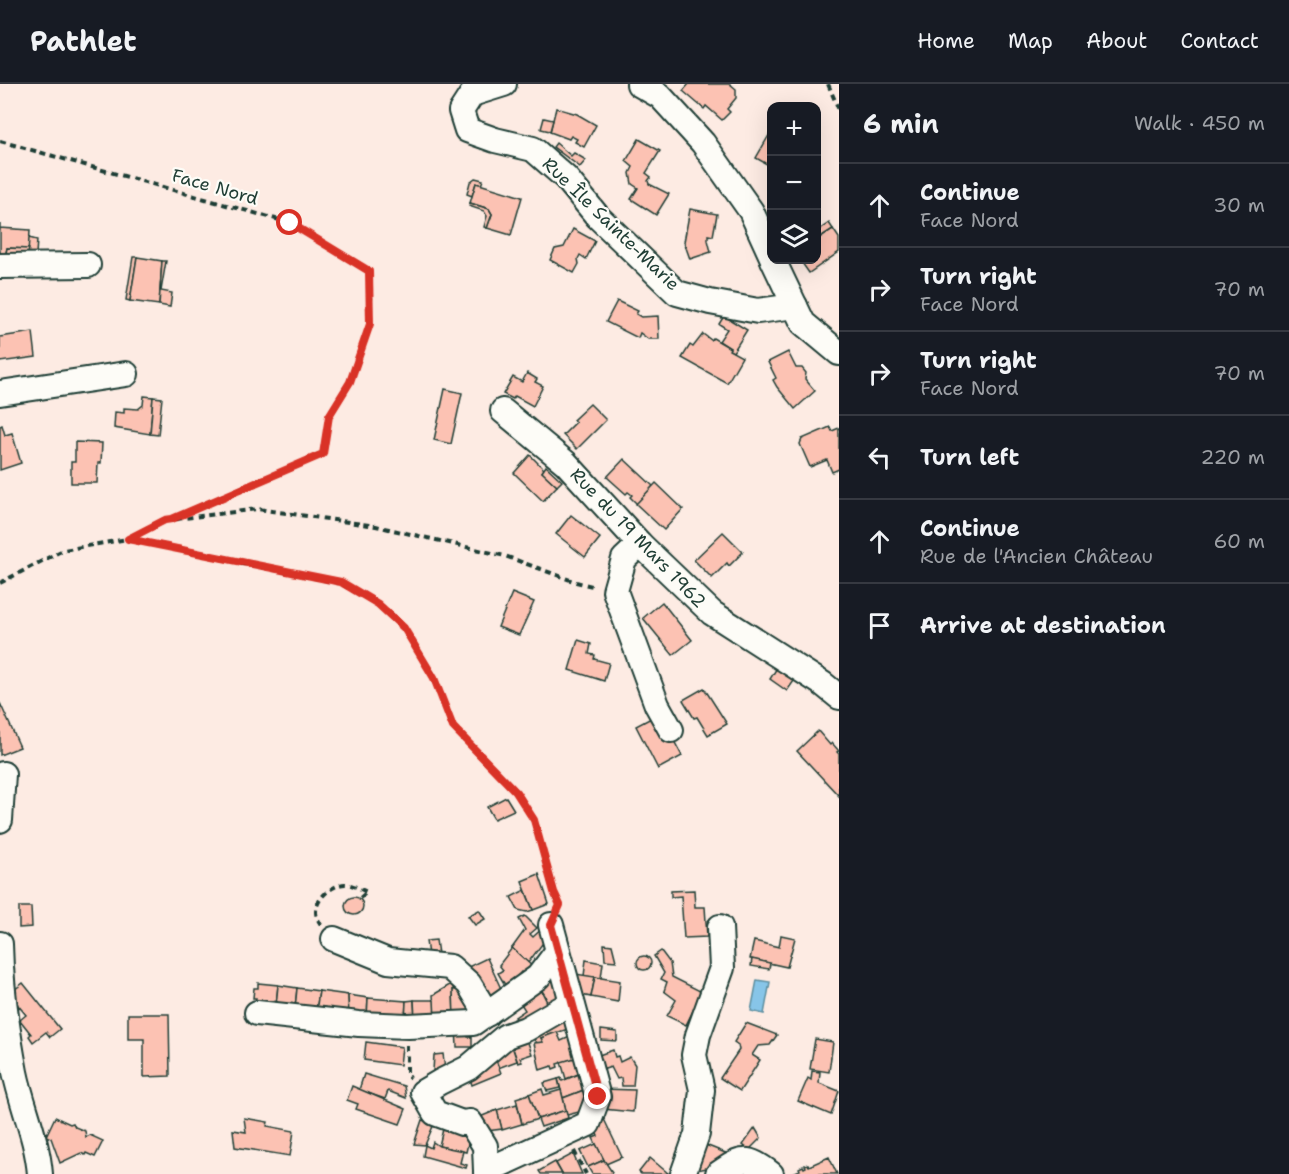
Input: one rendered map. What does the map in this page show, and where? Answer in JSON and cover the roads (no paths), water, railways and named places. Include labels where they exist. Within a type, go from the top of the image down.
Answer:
[{"type":"street","name":"Rue Île Sainte-Marie","points":[[504,84],[472,94],[462,111],[466,130],[533,149],[566,178],[598,217],[677,293],[758,311],[795,306]]},
{"type":"street","points":[[639,84],[660,96],[703,143],[750,211],[767,247]]},
{"type":"street","points":[[775,264],[803,323],[839,353]]},
{"type":"street","points":[[0,266],[88,265]]},
{"type":"street","points":[[0,393],[126,375]]},
{"type":"street","name":"Rue du 19 Mars 1962","points":[[503,411],[566,463],[640,544],[712,613],[823,684],[839,697]]},
{"type":"street","points":[[640,544],[624,560],[615,591],[657,705],[671,730]]},
{"type":"street","points":[[0,820],[3,774]]},
{"type":"street","points":[[551,925],[598,1097],[588,1124],[490,1172],[485,1146],[470,1122],[462,1123],[435,1113],[423,1092],[468,1068],[506,1036],[526,1029],[571,1003]]},
{"type":"street","points":[[683,1174],[697,1134],[702,1090],[694,1055],[698,1035],[722,968],[720,927]]},
{"type":"street","points":[[334,939],[388,961],[450,967],[469,984],[499,1020],[495,1045]]},
{"type":"street","points":[[0,944],[1,980],[15,1073],[38,1152],[40,1174]]},
{"type":"street","points":[[257,1012],[359,1024],[400,1026],[473,1023],[538,977],[557,952]]},
{"type":"street","points":[[718,1174],[736,1161],[755,1162],[771,1174]]},
{"type":"water","points":[[757,980],[770,982],[764,1014],[751,1011]]}]
